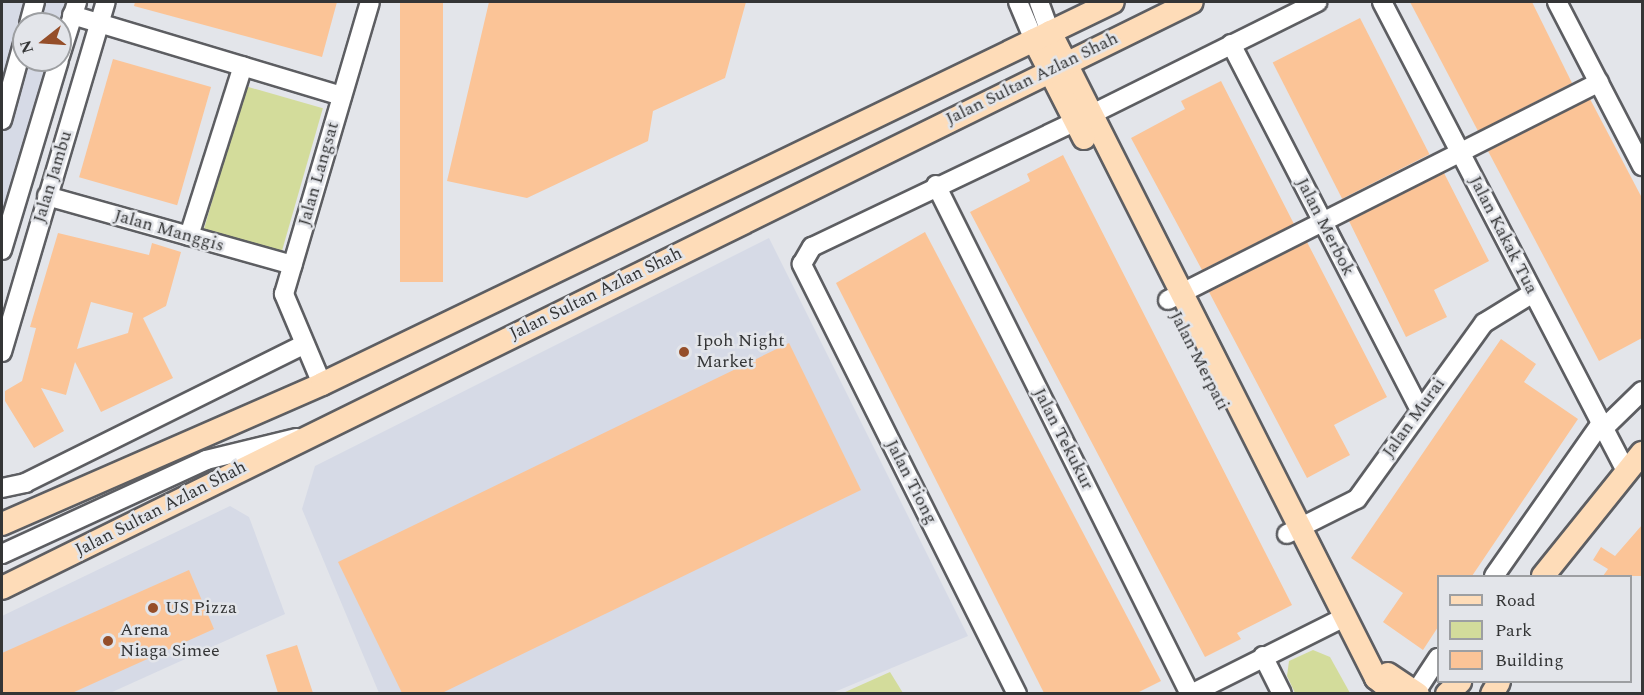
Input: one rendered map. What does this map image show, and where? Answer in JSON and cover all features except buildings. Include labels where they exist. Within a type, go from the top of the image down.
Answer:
[{"type":"main road","name":"Jalan Sultan Azlan Shah","points":[[2,524],[322,384],[1113,2]]},
{"type":"main road","name":"Jalan Sultan Azlan Shah","points":[[2,588],[307,435],[1192,2]]},
{"type":"main road","name":"Jalan Merpati","points":[[1042,36],[1339,621],[1367,688]]},
{"type":"main road","points":[[1546,575],[1625,469],[1642,453]]},
{"type":"main road","name":"Jalan Merpati","points":[[1339,621],[1358,642],[1376,678],[1396,693]]},
{"type":"main road","points":[[1358,642],[1380,668],[1417,693]]},
{"type":"street","name":"Jalan Jambu","points":[[2,352],[106,2]]},
{"type":"street","name":"Jalan Langsat","points":[[322,384],[285,302],[292,265],[370,2]]},
{"type":"street","points":[[1018,2],[1042,36]]},
{"type":"street","points":[[1039,2],[1042,36]]},
{"type":"street","points":[[936,185],[1083,118],[1318,2]]},
{"type":"street","name":"Jalan Kakak Tua","points":[[1382,2],[1625,469]]},
{"type":"street","points":[[1557,2],[1642,166]]},
{"type":"street","points":[[74,8],[100,23],[342,96]]},
{"type":"street","name":"Jalan Merbok","points":[[1231,45],[1419,409]]},
{"type":"street","points":[[189,236],[243,66]]},
{"type":"street","points":[[2,120],[15,72]]},
{"type":"street","name":"Jalan Jambu","points":[[2,250],[5,227],[55,72]]},
{"type":"street","points":[[1174,297],[1599,82]]},
{"type":"street","name":"Jalan Tiong","points":[[936,185],[812,247],[803,257],[804,271],[1017,693]]},
{"type":"street","name":"Jalan Tekukur","points":[[936,185],[1191,693]]},
{"type":"street","name":"Jalan Manggis","points":[[47,196],[292,265]]},
{"type":"street","name":"Jalan Murai","points":[[1294,531],[1359,496],[1419,409],[1484,323],[1533,293]]},
{"type":"street","points":[[2,488],[25,483],[303,345]]},
{"type":"street","points":[[1495,575],[1602,425],[1642,391]]},
{"type":"street","points":[[2,554],[206,460],[307,435]]},
{"type":"street","points":[[1191,693],[1339,621]]},
{"type":"street","points":[[1263,656],[1282,693]]},
{"type":"street","points":[[1417,693],[1437,660]]},
{"type":"shaded area","points":[[2,2],[82,2],[72,31],[72,12],[12,12],[12,72],[58,72],[2,233]]},
{"type":"shaded area","name":"Ipoh Night Market","points":[[769,238],[968,636],[832,693],[379,693],[302,509],[315,466]]},
{"type":"shaded area","name":"Arena Niaga Simee","points":[[230,506],[249,517],[285,614],[110,693],[2,694],[2,616]]},
{"type":"green space","points":[[245,86],[323,108],[282,252],[204,229]]},
{"type":"green space","points":[[1313,650],[1330,657],[1350,693],[1295,693],[1287,676],[1289,661]]},
{"type":"green space","points":[[890,672],[903,693],[843,693]]},
{"type":"place","name":"Ipoh Night Market","points":[[684,352]]},
{"type":"place","name":"US Pizza","points":[[153,608]]},
{"type":"place","name":"Arena Niaga Simee","points":[[108,641]]}]
